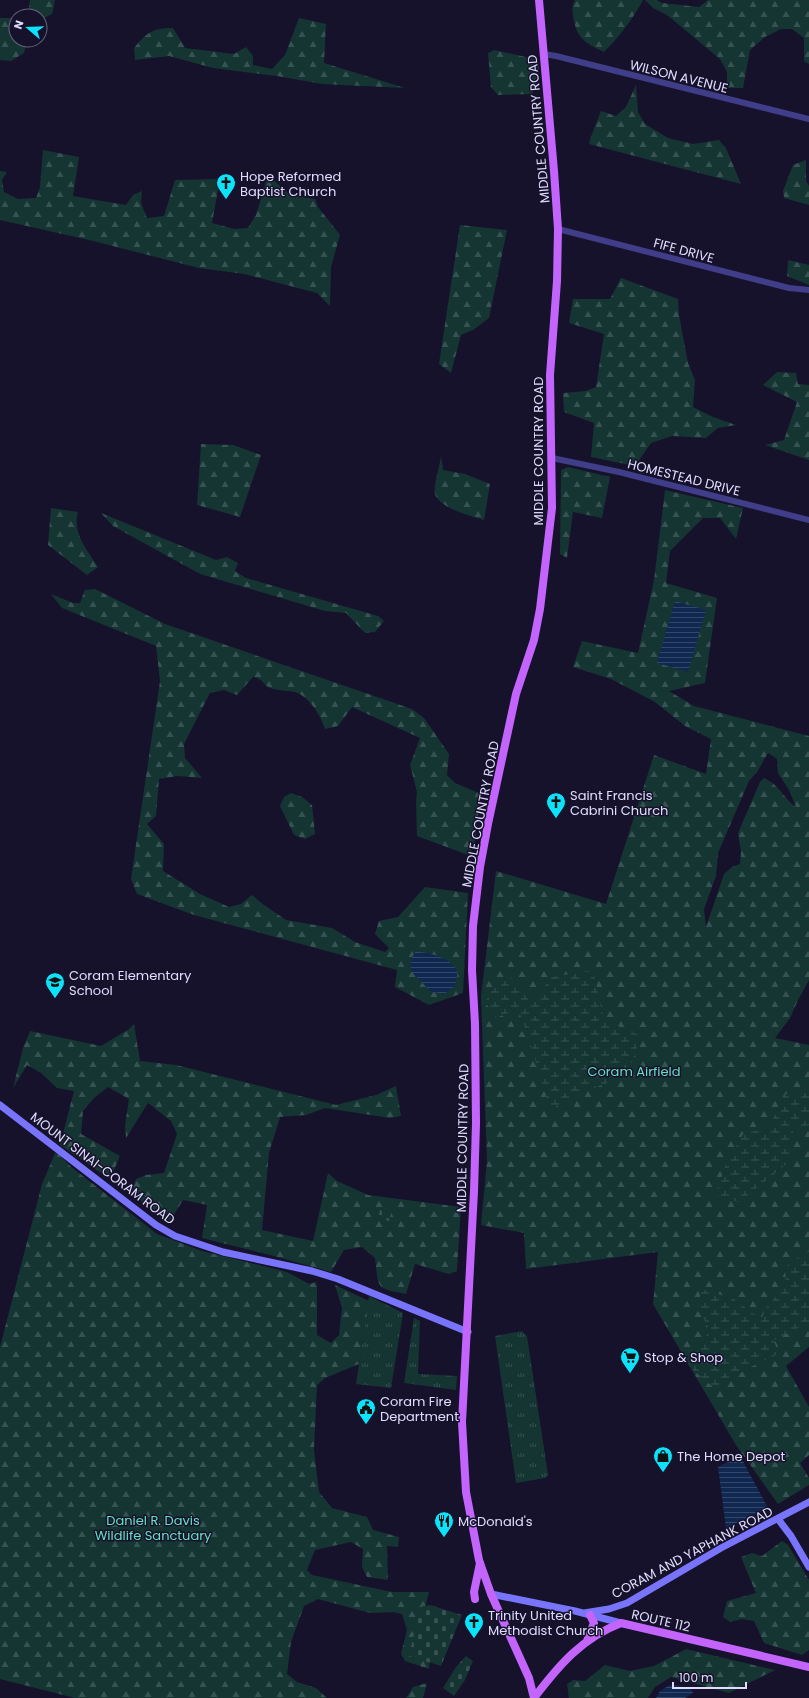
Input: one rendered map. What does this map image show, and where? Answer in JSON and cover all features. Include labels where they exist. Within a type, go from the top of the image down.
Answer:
[{"type":"main road","name":"MIDDLE COUNTRY ROAD","points":[[534,1698],[529,1678],[491,1594],[480,1562],[470,1517],[463,1456],[463,1397],[468,1332],[476,1123],[475,1030],[472,970],[473,926],[480,867],[488,824],[516,694],[534,640],[541,603],[552,508],[550,375],[557,281],[558,229],[539,0]]},
{"type":"main road","name":"MOUNT SINAI-CORAM ROAD","points":[[0,1105],[156,1225],[175,1236],[223,1252],[312,1271],[338,1279],[468,1332]]},
{"type":"main road","name":"CORAM AND YAPHANK ROAD","points":[[587,1614],[620,1605],[649,1591],[694,1563],[809,1502]]},
{"type":"main road","points":[[778,1519],[791,1536],[809,1567]]},
{"type":"main road","points":[[475,1599],[474,1592],[480,1562]]},
{"type":"main road","points":[[491,1594],[587,1614],[622,1623]]},
{"type":"main road","points":[[586,1642],[594,1623],[587,1614]]},
{"type":"main road","name":"ROUTE 112","points":[[534,1698],[580,1645],[600,1632],[622,1623],[809,1667]]},
{"type":"street","name":"WILSON AVENUE","points":[[544,54],[809,119]]},
{"type":"street","name":"FIFE DRIVE","points":[[558,229],[781,286],[807,291]]},
{"type":"street","name":"HOMESTEAD DRIVE","points":[[552,458],[619,472],[809,520]]},
{"type":"green space","points":[[30,0],[55,0],[52,14],[48,16],[48,8],[29,8]]},
{"type":"green space","points":[[575,0],[643,0],[625,28],[604,52],[582,39],[576,29],[572,9]]},
{"type":"green space","points":[[645,0],[657,0],[662,3],[699,7],[708,0],[809,0],[809,64],[804,61],[804,38],[792,29],[781,29],[765,37],[750,50],[743,88],[727,88],[727,72],[720,59],[667,15],[653,8]]},
{"type":"green space","points":[[0,18],[8,18],[8,48],[25,48],[24,53],[11,61],[0,60]]},
{"type":"green space","points":[[299,18],[326,24],[324,63],[405,88],[322,84],[277,76],[213,68],[169,56],[135,60],[134,48],[143,38],[155,30],[173,28],[185,48],[234,54],[246,47],[253,56],[253,65],[272,69],[285,55]]},
{"type":"green space","points":[[494,50],[535,59],[539,63],[539,81],[532,94],[498,95],[491,87],[488,53]]},
{"type":"green space","points":[[636,85],[638,112],[645,124],[668,138],[693,144],[719,140],[726,148],[741,184],[589,144],[601,111],[616,116],[626,107]]},
{"type":"green space","points":[[43,150],[79,157],[73,196],[126,205],[133,195],[142,191],[141,203],[147,218],[164,216],[175,180],[220,179],[212,223],[234,229],[248,228],[256,215],[268,175],[290,195],[315,199],[318,207],[340,235],[331,267],[330,306],[317,293],[244,274],[199,268],[89,240],[0,220],[0,171],[7,172],[2,180],[4,192],[18,199],[36,198],[40,187]]},
{"type":"green space","points":[[806,160],[806,181],[809,186],[809,205],[784,198],[783,191],[793,165]]},
{"type":"green space","points":[[460,225],[507,230],[489,318],[473,330],[461,335],[451,373],[439,364]]},
{"type":"green space","points":[[788,260],[809,265],[809,285],[787,276]]},
{"type":"green space","points":[[621,278],[678,299],[679,315],[688,363],[695,380],[693,407],[713,417],[736,425],[718,428],[706,438],[672,436],[651,443],[635,466],[591,457],[594,423],[564,412],[563,393],[586,391],[596,387],[604,334],[569,323],[573,299],[610,299]]},
{"type":"green space","points":[[777,372],[796,373],[798,384],[809,385],[809,460],[765,445],[784,440],[797,402],[763,385]]},
{"type":"green space","points":[[201,444],[233,445],[261,455],[240,517],[197,505]]},
{"type":"green space","points":[[441,456],[443,470],[465,474],[490,484],[484,520],[456,511],[438,499],[435,494],[435,486]]},
{"type":"green space","points":[[568,467],[610,477],[602,518],[573,512],[567,558],[560,554],[561,470]]},
{"type":"green space","name":"Coram Airfield","points":[[665,490],[743,508],[736,539],[720,518],[703,518],[670,551],[666,583],[717,598],[705,683],[669,691],[694,706],[809,736],[809,980],[790,1018],[775,1038],[809,1045],[809,1347],[786,1366],[809,1407],[809,1455],[800,1463],[809,1478],[809,1485],[778,1504],[736,1445],[653,1304],[658,1252],[526,1269],[524,1233],[481,1225],[487,1161],[481,996],[496,871],[606,904],[654,755],[706,774],[711,739],[685,726],[655,702],[611,679],[573,667],[582,641],[638,653],[654,580]],"holes":[[[768,753],[777,759],[778,773],[789,790],[796,807],[774,784],[764,778],[760,782],[738,833],[741,852],[740,864],[732,867],[724,874],[706,927],[704,909],[716,876],[718,853],[749,781],[757,772]]]},
{"type":"green space","points":[[51,508],[78,512],[77,527],[79,534],[85,548],[98,567],[87,575],[48,545]]},
{"type":"green space","points":[[101,513],[216,560],[227,557],[238,563],[235,571],[246,578],[378,616],[384,621],[375,632],[365,633],[346,613],[325,611],[200,574],[113,526]]},
{"type":"green space","points":[[95,589],[165,624],[412,709],[424,718],[449,754],[447,775],[455,783],[481,794],[474,847],[468,855],[417,836],[417,792],[410,765],[420,738],[352,707],[338,726],[325,729],[321,718],[314,707],[300,694],[270,688],[259,679],[253,677],[237,695],[224,690],[210,693],[184,744],[185,758],[202,778],[178,776],[159,779],[156,816],[147,824],[164,844],[163,871],[200,894],[229,907],[241,904],[252,895],[286,920],[332,928],[355,942],[385,952],[389,948],[375,934],[379,921],[398,917],[425,887],[468,893],[463,993],[429,1005],[395,987],[397,970],[194,915],[137,894],[131,879],[160,681],[156,646],[62,608],[51,594],[73,603],[80,603],[85,590]]},
{"type":"green space","points":[[291,793],[302,797],[312,805],[315,834],[305,839],[294,835],[280,806],[284,797]]},
{"type":"green space","points":[[593,970],[604,1020],[641,1036],[628,1074],[569,1099],[550,1110],[528,1036],[518,1009],[496,1018],[485,1002],[499,977],[512,978],[531,1003],[552,977]]},
{"type":"green space","points":[[134,1024],[140,1061],[176,1065],[336,1105],[376,1095],[396,1086],[401,1116],[390,1118],[325,1108],[306,1115],[280,1117],[269,1153],[262,1230],[313,1241],[328,1173],[337,1181],[368,1195],[461,1207],[457,1271],[449,1274],[415,1264],[406,1294],[388,1290],[380,1285],[378,1281],[375,1258],[362,1247],[344,1250],[331,1272],[202,1238],[207,1205],[183,1200],[170,1221],[130,1193],[136,1179],[146,1175],[164,1173],[177,1134],[171,1121],[148,1103],[126,1138],[125,1125],[129,1099],[108,1087],[94,1098],[83,1111],[81,1134],[120,1156],[110,1179],[60,1145],[74,1091],[57,1088],[41,1073],[27,1065],[13,1088],[23,1048],[30,1031],[101,1046],[129,1029]]},
{"type":"green space","points":[[809,1088],[809,1125],[794,1128],[788,1163],[739,1202],[715,1196],[726,1164],[743,1134],[769,1127],[785,1094]]},
{"type":"green space","name":"Daniel R. Davis Wildlife Sanctuary","points":[[56,1151],[70,1166],[157,1234],[202,1251],[287,1272],[309,1284],[316,1282],[317,1335],[331,1343],[339,1335],[342,1308],[335,1285],[369,1301],[359,1364],[325,1378],[317,1385],[314,1450],[319,1492],[332,1508],[367,1517],[373,1530],[399,1537],[398,1547],[387,1546],[388,1580],[367,1577],[362,1567],[363,1549],[351,1542],[315,1550],[307,1570],[312,1575],[392,1592],[429,1592],[416,1641],[430,1655],[429,1669],[405,1661],[401,1654],[407,1630],[402,1614],[393,1612],[370,1613],[318,1599],[304,1606],[291,1642],[287,1674],[297,1682],[316,1688],[327,1698],[75,1698],[0,1679],[0,1347],[42,1184]]},
{"type":"green space","points":[[381,1207],[392,1210],[389,1221],[378,1218]]},
{"type":"green space","points":[[809,1250],[809,1327],[806,1324],[774,1340],[778,1354],[714,1388],[693,1370],[709,1329],[702,1316],[699,1288],[734,1299],[761,1319],[767,1306],[786,1286],[785,1267]]},
{"type":"green space","points":[[369,1296],[403,1313],[391,1388],[356,1384]]},
{"type":"green space","points":[[414,1318],[420,1321],[418,1374],[457,1376],[456,1390],[404,1383]]},
{"type":"green space","points":[[522,1331],[527,1336],[548,1475],[545,1478],[516,1483],[495,1336]]},
{"type":"green space","points":[[782,1541],[788,1545],[809,1580],[809,1650],[802,1655],[764,1643],[754,1621],[742,1619],[730,1622],[723,1617],[727,1601],[756,1593],[741,1557],[752,1553],[762,1556]]},
{"type":"green space","points":[[430,1605],[462,1615],[441,1666],[409,1656],[420,1608]]},
{"type":"green space","points":[[686,1649],[775,1670],[729,1693],[671,1677],[655,1687],[648,1698],[569,1698],[567,1684],[573,1680],[585,1681],[605,1665],[630,1671],[654,1666]]},
{"type":"green space","points":[[466,1656],[473,1661],[465,1680],[454,1696],[443,1688],[456,1667]]},
{"type":"green space","points":[[427,1683],[423,1698],[406,1698],[413,1687]]},
{"type":"water","points":[[675,601],[706,610],[688,672],[657,663]]},
{"type":"water","points":[[415,952],[434,955],[447,960],[452,964],[456,969],[457,976],[454,987],[444,994],[430,991],[411,971],[411,960]]},
{"type":"water","points":[[740,1456],[768,1508],[726,1528],[718,1467]]},
{"type":"water","points":[[670,1685],[691,1689],[693,1693],[685,1698],[656,1698],[660,1691]]},
{"type":"place","name":"Hope Reformed Baptist Church","points":[[226,200]]},
{"type":"place","name":"Saint Francis Cabrini Church","points":[[556,819]]},
{"type":"place","name":"Coram Elementary School","points":[[55,999]]},
{"type":"place","name":"Stop & Shop","points":[[630,1374]]},
{"type":"place","name":"Coram Fire Department","points":[[366,1425]]},
{"type":"place","name":"The Home Depot","points":[[663,1473]]},
{"type":"place","name":"McDonald's","points":[[444,1538]]},
{"type":"place","name":"Trinity United Methodist Church","points":[[474,1639]]}]
